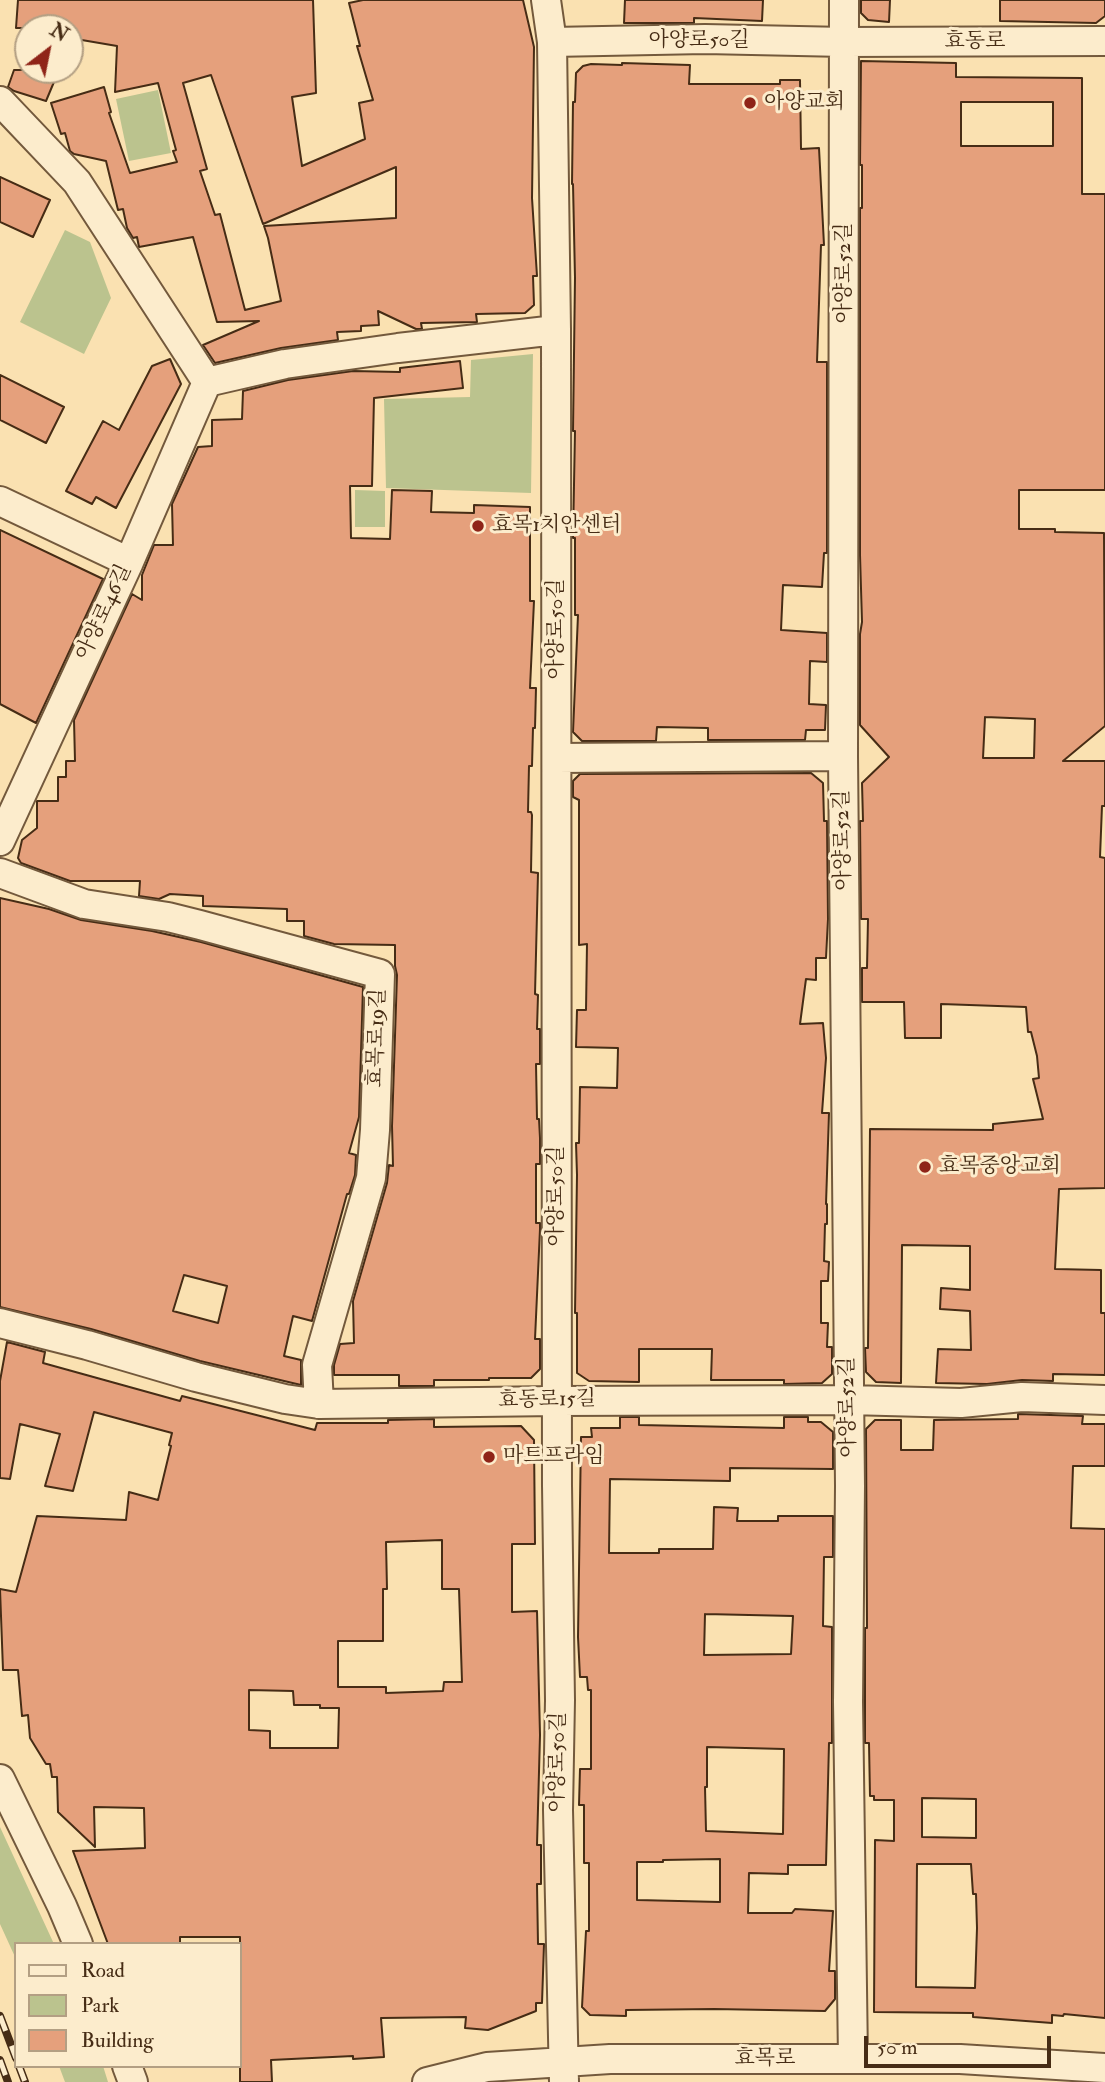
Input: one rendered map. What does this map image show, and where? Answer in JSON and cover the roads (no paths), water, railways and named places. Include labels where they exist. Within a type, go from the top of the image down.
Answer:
[{"type":"street","name":"아양로50길","points":[[546,0],[552,42],[556,330],[557,1401],[560,1700],[558,1810],[563,2072]]},
{"type":"street","name":"아양로52길","points":[[844,0],[843,756],[849,1400],[848,1715],[853,2059]]},
{"type":"street","name":"아양로50길","points":[[552,42],[705,39],[845,42]]},
{"type":"street","name":"효동로","points":[[845,42],[1105,41]]},
{"type":"street","points":[[0,100],[77,182],[207,382],[285,364],[556,330]]},
{"type":"street","name":"아양로46길","points":[[0,841],[129,562],[207,382]]},
{"type":"street","points":[[0,501],[129,562]]},
{"type":"street","points":[[557,758],[843,756]]},
{"type":"street","name":"효목로19길","points":[[0,873],[84,904],[168,917],[380,974],[371,1178],[317,1365],[319,1404]]},
{"type":"street","name":"효동로15길","points":[[0,1323],[196,1377],[285,1399],[319,1404],[849,1400],[961,1403],[1022,1398],[1105,1400]]},
{"type":"street","points":[[0,1779],[77,1942]]},
{"type":"street","name":"효목로","points":[[427,2082],[487,2067],[563,2072],[610,2059],[960,2059],[1105,2068]]},
{"type":"railway","points":[[0,2016],[14,2053]]},
{"type":"railway","points":[[0,2060],[8,2082]]},
{"type":"railway","points":[[20,2068],[25,2082]]},
{"type":"place","name":"아양교회","points":[[750,103]]},
{"type":"place","name":"효목1치안센터","points":[[478,526]]},
{"type":"place","name":"효목중앙교회","points":[[925,1167]]},
{"type":"place","name":"마트프라임","points":[[489,1457]]}]
